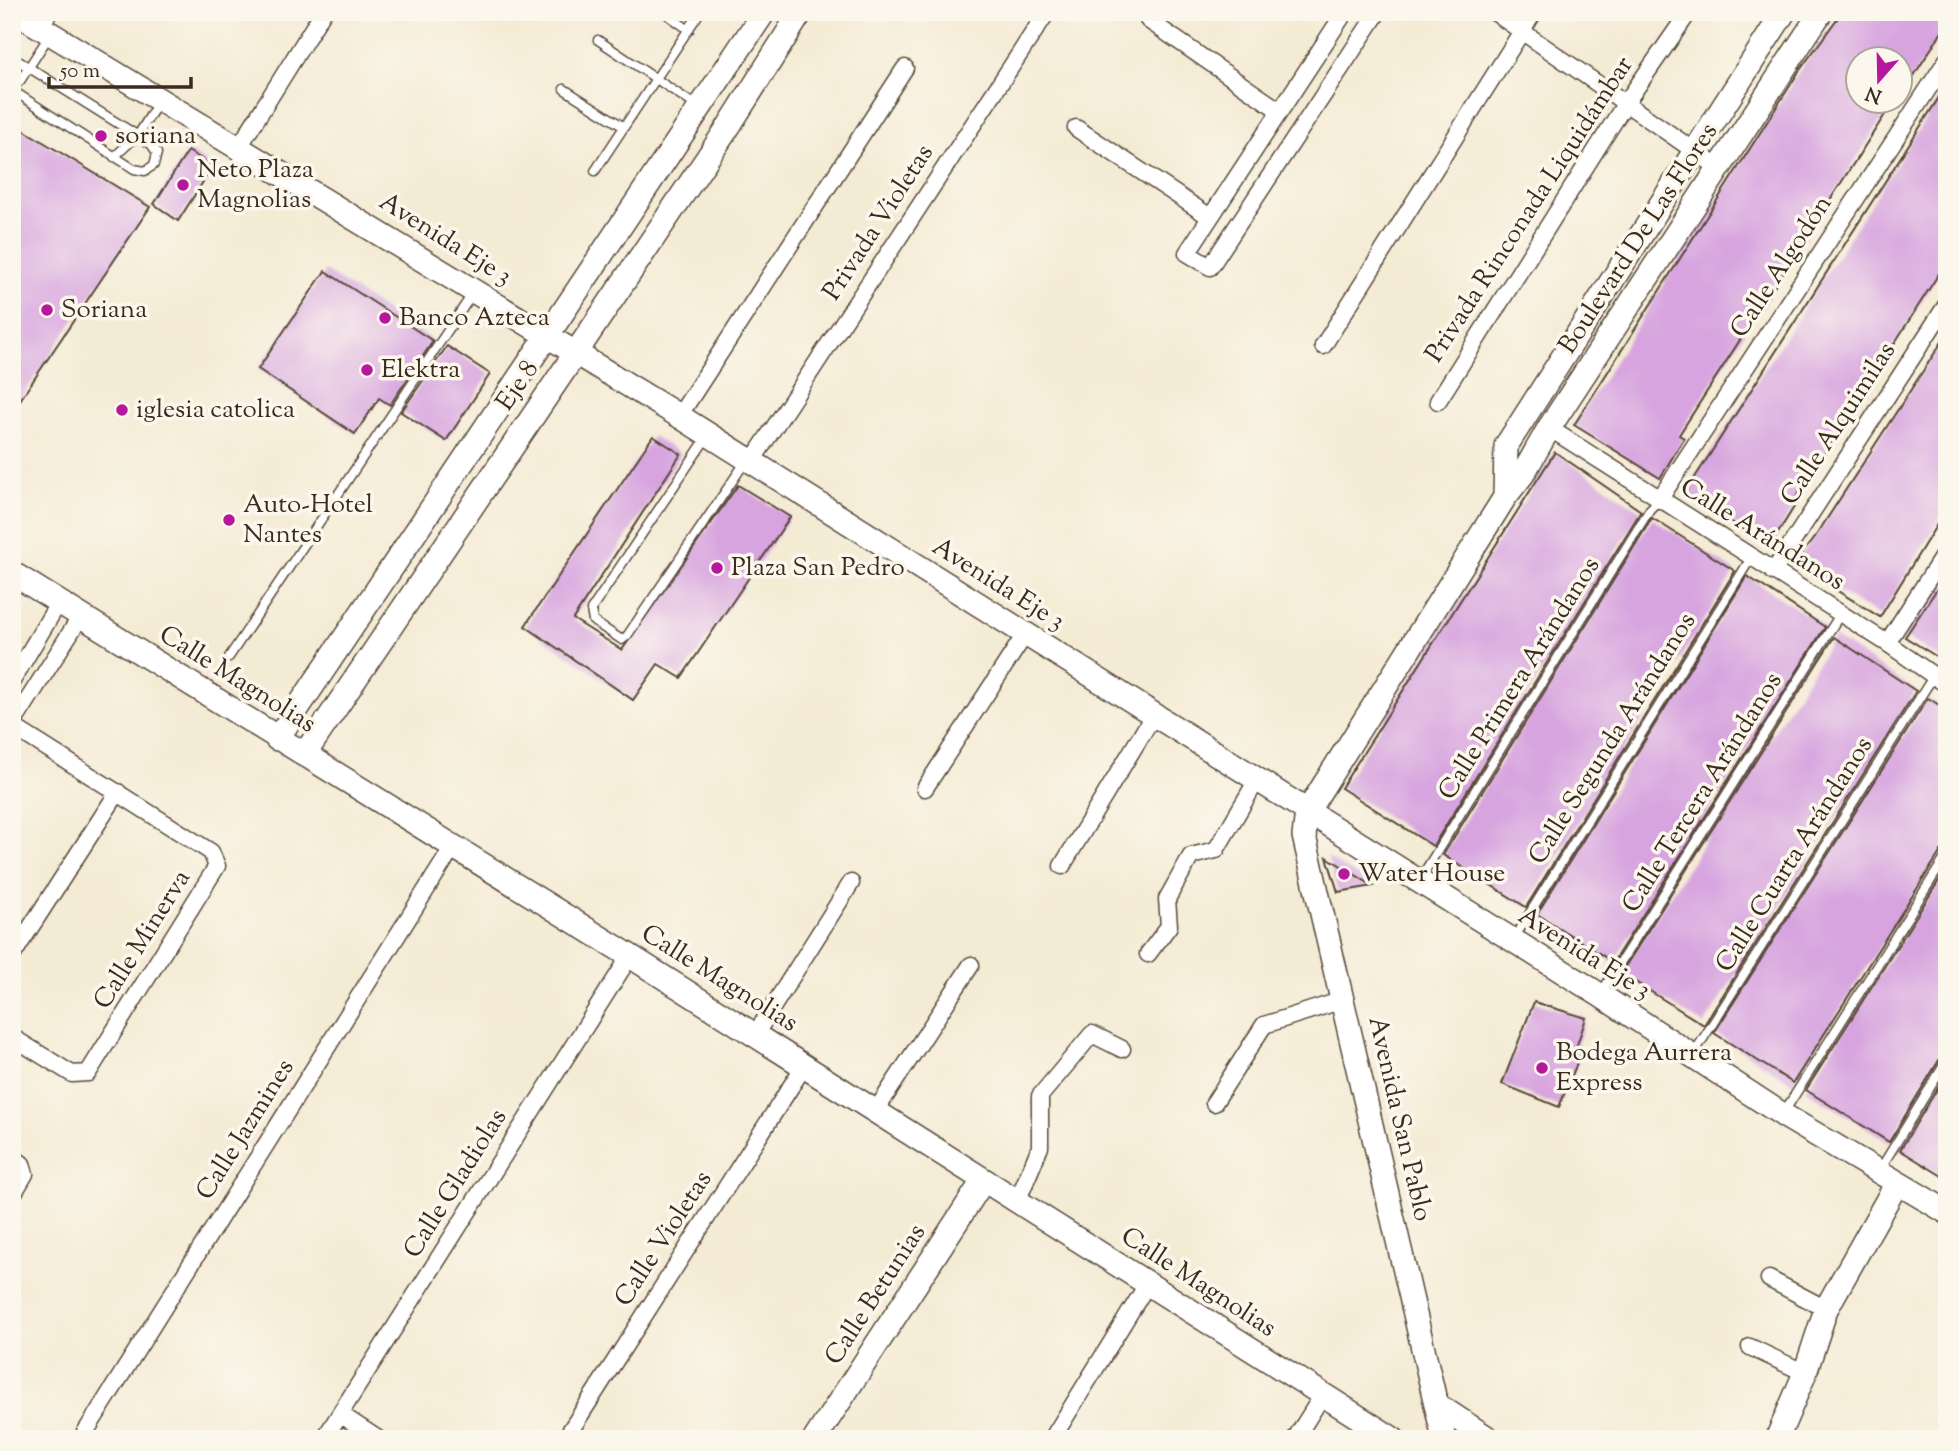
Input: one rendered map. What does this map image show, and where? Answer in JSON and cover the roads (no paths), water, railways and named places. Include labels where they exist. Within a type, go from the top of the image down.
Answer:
[{"type":"main road","name":"Avenida Eje 3","points":[[15,12],[47,24],[161,100],[709,434],[1024,636],[1600,995],[1783,1115],[1947,1212]]},
{"type":"main road","name":"Eje 8","points":[[277,739],[549,337],[764,12]]},
{"type":"main road","name":"Eje 8","points":[[304,755],[727,129],[801,12]]},
{"type":"main road","name":"Boulevard De Las Flores","points":[[1504,497],[1506,446],[1784,12]]},
{"type":"main road","name":"Boulevard De Las Flores","points":[[1307,812],[1504,497],[1523,474],[1549,428],[1821,12]]},
{"type":"main road","name":"Calle Magnolias","points":[[12,573],[630,956],[1393,1439]]},
{"type":"main road","name":"Avenida San Pablo","points":[[1307,812],[1304,836],[1444,1439]]},
{"type":"main road","points":[[1777,1439],[1805,1373],[1826,1309],[1888,1177]]},
{"type":"main road","name":"Calle Betunias","points":[[815,1439],[984,1181]]},
{"type":"main road","points":[[1437,1405],[1489,1439]]},
{"type":"street","points":[[239,147],[323,12]]},
{"type":"street","name":"Privada Violetas","points":[[750,460],[1047,12]]},
{"type":"street","points":[[1345,12],[1187,253],[1210,267],[1378,12]]},
{"type":"street","points":[[1494,12],[1719,168]]},
{"type":"street","points":[[1323,346],[1534,12]]},
{"type":"street","name":"Privada Rinconada Liquidámbar","points":[[1438,401],[1625,104],[1689,12]]},
{"type":"street","points":[[1148,20],[1280,111]]},
{"type":"street","name":"Calle Algodón","points":[[1659,500],[1947,60]]},
{"type":"street","points":[[679,416],[905,68]]},
{"type":"street","points":[[1076,128],[1210,216]]},
{"type":"street","name":"Calle Alquimilas","points":[[1773,572],[1947,303]]},
{"type":"street","name":"Calle Arándanos","points":[[1549,428],[1841,613],[1940,681]]},
{"type":"street","points":[[1887,643],[1947,550]]},
{"type":"street","points":[[12,681],[59,602]]},
{"type":"street","points":[[12,956],[118,792],[12,726],[81,616]]},
{"type":"street","points":[[925,788],[1024,636]]},
{"type":"street","points":[[1062,866],[1153,716]]},
{"type":"street","points":[[1148,954],[1169,926],[1167,899],[1191,856],[1216,850],[1257,780]]},
{"type":"street","name":"Calle Minerva","points":[[12,1037],[72,1074],[88,1073],[215,871],[217,860],[211,852],[118,792]]},
{"type":"street","name":"Calle Jazmines","points":[[81,1439],[453,847]]},
{"type":"street","points":[[755,1035],[851,883]]},
{"type":"street","name":"Calle Gladiolas","points":[[324,1439],[630,956]]},
{"type":"street","points":[[875,1112],[971,965]]},
{"type":"street","points":[[1214,1103],[1264,1025],[1343,1000]]},
{"type":"street","points":[[1017,1202],[1040,1147],[1040,1096],[1092,1034],[1122,1049]]},
{"type":"street","name":"Calle Violetas","points":[[565,1439],[804,1066]]},
{"type":"street","points":[[12,1156],[22,1164],[25,1174],[12,1196]]},
{"type":"street","points":[[1769,1279],[1826,1309]]},
{"type":"street","points":[[1052,1439],[1148,1283]]},
{"type":"street","points":[[1750,1347],[1805,1373]]},
{"type":"street","points":[[1295,1439],[1322,1396]]},
{"type":"street","points":[[340,1414],[378,1439]]},
{"type":"lane","points":[[664,12],[689,30]]},
{"type":"lane","points":[[595,172],[700,12]]},
{"type":"lane","points":[[12,57],[30,67],[138,135],[157,153],[150,169],[140,171],[114,157],[12,89],[30,67],[47,24]]},
{"type":"lane","points":[[598,40],[700,109]]},
{"type":"lane","points":[[564,89],[624,127]]},
{"type":"lane","points":[[114,157],[138,135],[161,100]]},
{"type":"lane","points":[[229,657],[475,290]]},
{"type":"lane","points":[[709,434],[592,610],[593,621],[615,638],[622,640],[628,636],[750,460]]},
{"type":"lane","name":"Calle Primera Arándanos","points":[[1418,882],[1650,509],[1659,500]]},
{"type":"lane","name":"Calle Segunda Arándanos","points":[[1511,942],[1751,558]]},
{"type":"lane","name":"Calle Tercera Arándanos","points":[[1600,995],[1841,613]]},
{"type":"lane","name":"Calle Cuarta Arándanos","points":[[1692,1056],[1940,681]]},
{"type":"lane","points":[[1783,1115],[1947,855]]},
{"type":"lane","points":[[1888,1177],[1947,1060]]},
{"type":"place","name":"soriana","points":[[101,136]]},
{"type":"place","name":"Neto Plaza Magnolias","points":[[183,185]]},
{"type":"place","name":"Soriana","points":[[47,310]]},
{"type":"place","name":"Banco Azteca","points":[[385,318]]},
{"type":"place","name":"Elektra","points":[[367,370]]},
{"type":"place","name":"iglesia catolica","points":[[122,410]]},
{"type":"place","name":"Auto-Hotel Nantes","points":[[229,520]]},
{"type":"place","name":"Plaza San Pedro","points":[[717,568]]},
{"type":"place","name":"Water House","points":[[1344,874]]},
{"type":"place","name":"Bodega Aurrera Express","points":[[1542,1068]]}]
